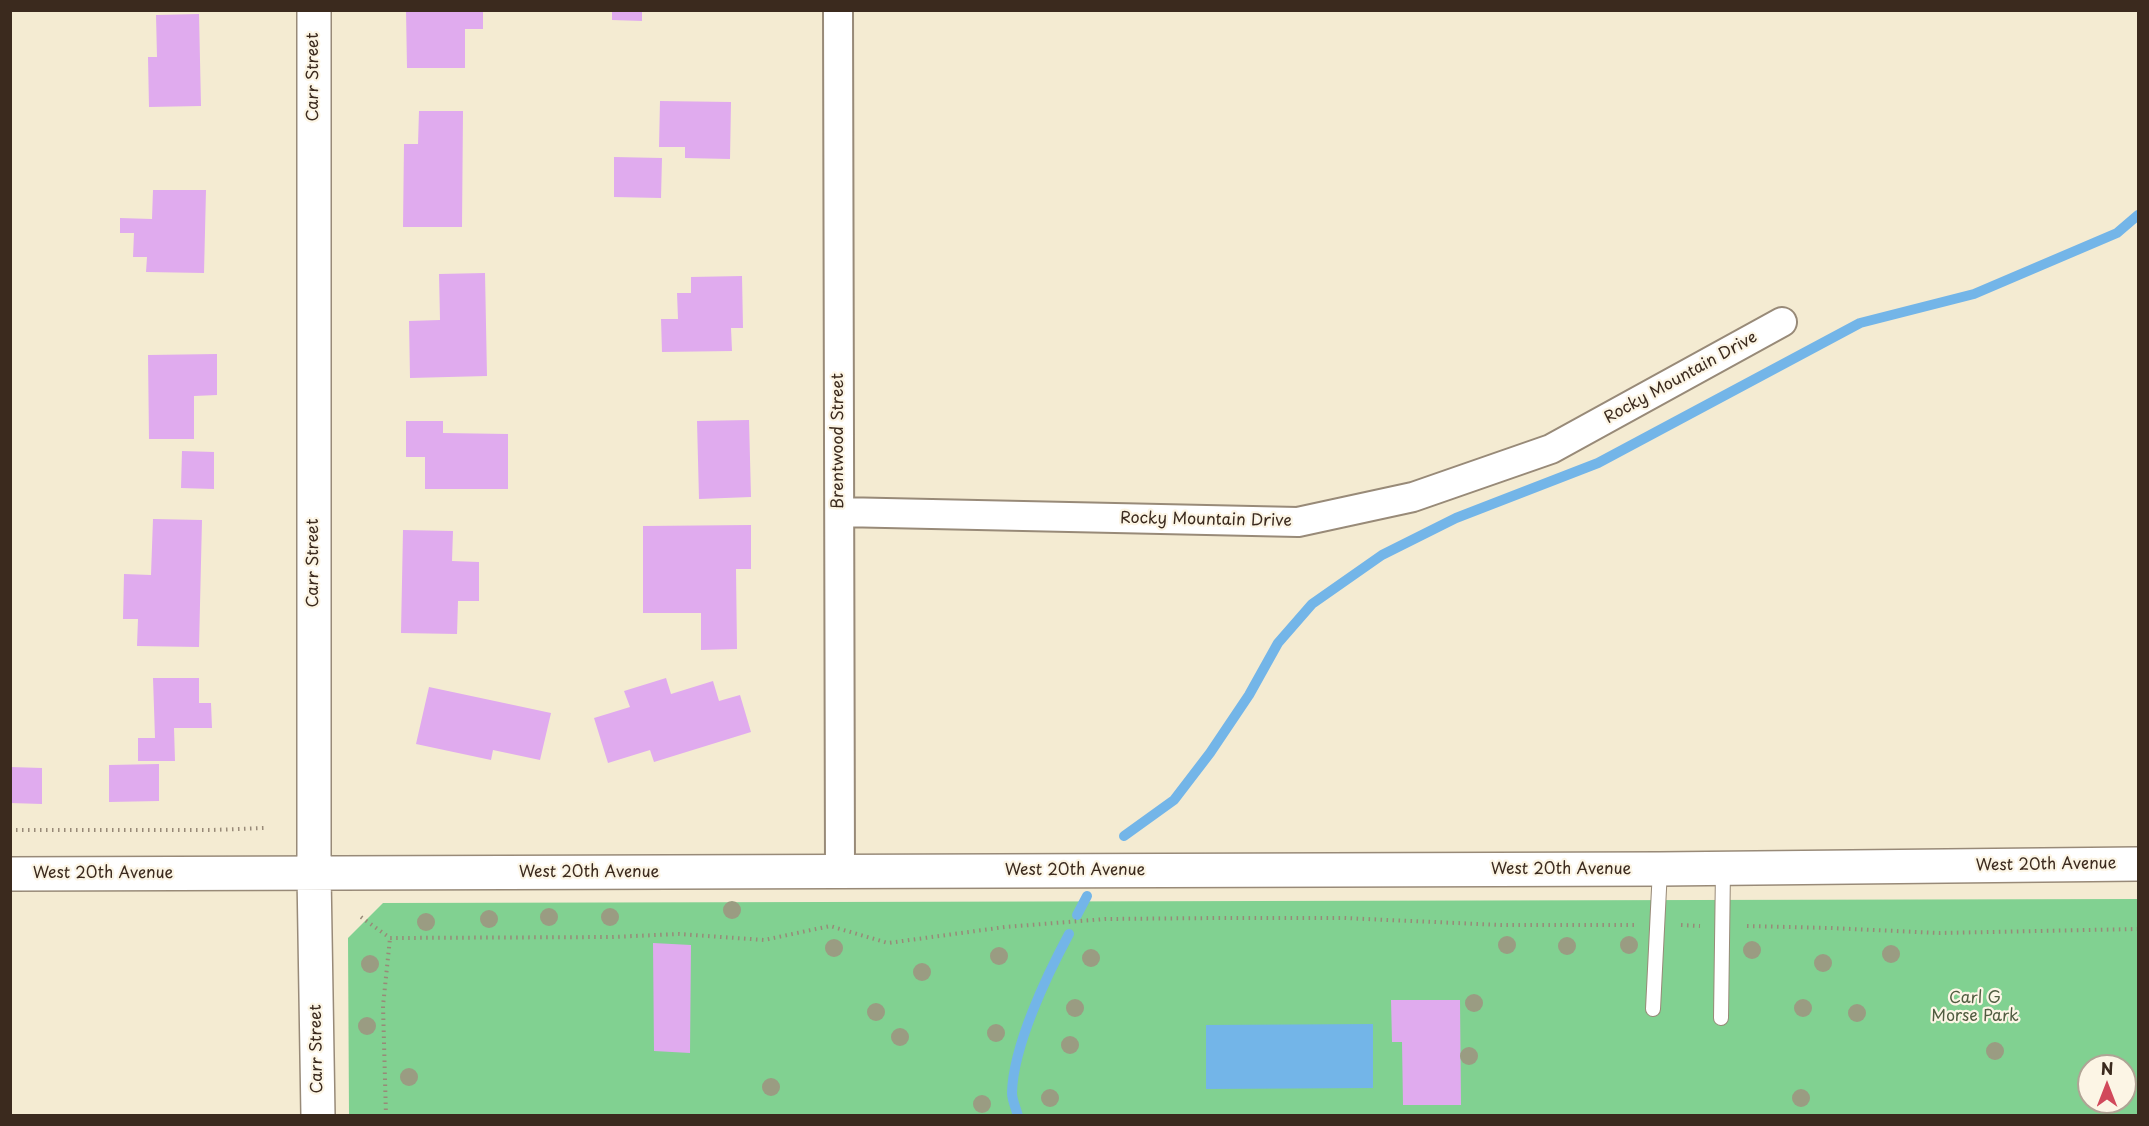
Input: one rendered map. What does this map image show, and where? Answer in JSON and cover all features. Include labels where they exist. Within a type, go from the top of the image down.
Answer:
[{"type":"street","name":"Carr Street","points":[[314,10],[314,874],[318,1116]]},
{"type":"street","name":"Brentwood Street","points":[[837,10],[840,872]]},
{"type":"street","name":"Rocky Mountain Drive","points":[[840,512],[1298,522],[1413,496],[1551,449],[1782,322]]},
{"type":"street","name":"West 20th Avenue","points":[[10,874],[1723,869],[2139,864]]},
{"type":"lane","points":[[1653,1009],[1660,869]]},
{"type":"lane","points":[[1721,1018],[1723,869]]},
{"type":"path","points":[[10,830],[211,831],[265,828]]},
{"type":"path","points":[[361,917],[390,938],[612,937],[680,934],[764,940],[830,926],[888,944],[1005,927],[1083,921],[1219,918],[1344,918],[1500,925],[1830,928],[1939,933],[2139,929]]},
{"type":"path","points":[[386,1116],[384,1006],[390,938]]},
{"type":"green space","name":"Carl G Morse Park","points":[[2138,899],[2138,1115],[349,1115],[348,938],[383,903]]},
{"type":"water","points":[[1373,1024],[1373,1088],[1206,1089],[1206,1025]]},
{"type":"building","points":[[406,10],[483,10],[483,29],[465,29],[465,68],[407,68]]},
{"type":"building","points":[[612,10],[642,10],[642,21],[612,20]]},
{"type":"building","points":[[199,14],[201,106],[149,107],[148,57],[157,57],[156,15]]},
{"type":"building","points":[[660,101],[731,102],[730,159],[685,158],[685,147],[659,147]]},
{"type":"building","points":[[419,111],[463,111],[462,227],[403,227],[404,144],[418,144]]},
{"type":"building","points":[[614,157],[662,158],[661,198],[614,197]]},
{"type":"building","points":[[153,190],[206,190],[204,273],[146,272],[147,257],[133,257],[134,233],[120,233],[120,218],[152,219]]},
{"type":"building","points":[[485,273],[487,376],[410,378],[409,321],[440,320],[439,274]]},
{"type":"building","points":[[742,276],[743,328],[731,328],[732,351],[662,352],[661,319],[678,319],[677,293],[691,293],[691,277]]},
{"type":"building","points":[[217,354],[217,395],[194,396],[194,439],[149,439],[148,355]]},
{"type":"building","points":[[749,420],[751,497],[699,499],[697,421]]},
{"type":"building","points":[[406,421],[443,421],[443,433],[508,434],[508,489],[425,489],[425,457],[406,457]]},
{"type":"building","points":[[182,451],[214,452],[214,489],[181,488]]},
{"type":"building","points":[[153,519],[202,520],[199,647],[137,646],[138,619],[123,619],[124,574],[151,575]]},
{"type":"building","points":[[751,525],[751,569],[736,569],[737,649],[701,650],[701,613],[643,613],[643,526]]},
{"type":"building","points":[[403,530],[453,531],[452,561],[479,562],[479,601],[458,601],[457,634],[401,633]]},
{"type":"building","points":[[153,678],[199,678],[199,703],[211,703],[212,728],[174,728],[175,761],[138,761],[138,738],[155,738]]},
{"type":"building","points":[[666,678],[671,694],[713,681],[719,701],[740,695],[751,732],[654,762],[650,750],[608,763],[594,718],[630,707],[624,691]]},
{"type":"building","points":[[429,687],[551,713],[540,760],[493,750],[491,760],[416,744]]},
{"type":"building","points":[[159,764],[159,801],[109,802],[109,765]]},
{"type":"building","points":[[10,767],[42,768],[42,804],[10,803]]},
{"type":"building","points":[[653,943],[691,945],[690,1053],[654,1051]]},
{"type":"building","points":[[1391,1000],[1460,1000],[1461,1105],[1403,1105],[1402,1042],[1392,1042]]},
{"type":"waterway","points":[[1124,836],[1174,800],[1210,753],[1249,695],[1278,643],[1312,604],[1382,555],[1456,518],[1598,463],[1860,323],[1974,294],[2117,233],[2138,215]]},
{"type":"waterway","points":[[1077,915],[1087,896]]},
{"type":"waterway","points":[[1018,1116],[1012,1093],[1018,1054],[1033,1011],[1069,934]]}]
